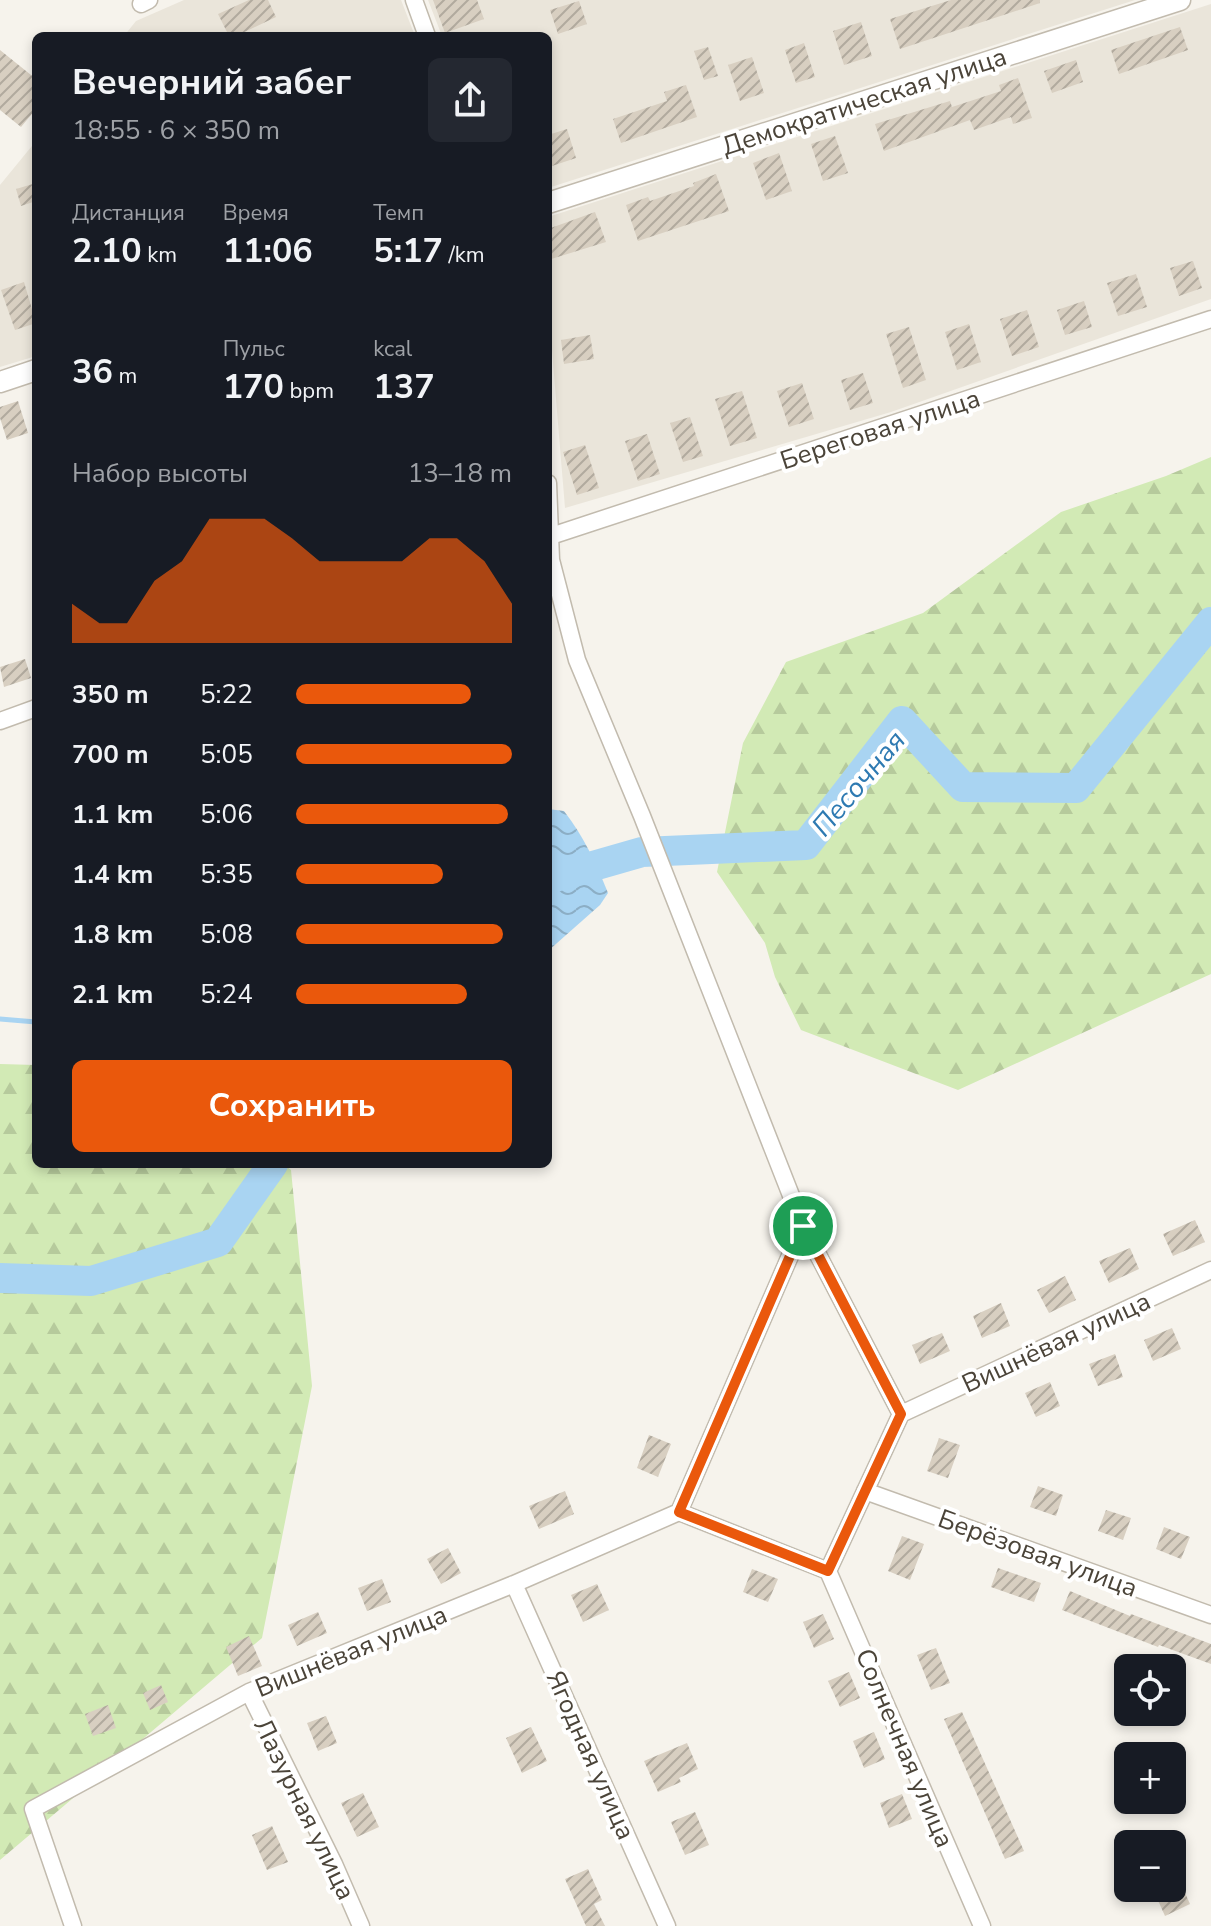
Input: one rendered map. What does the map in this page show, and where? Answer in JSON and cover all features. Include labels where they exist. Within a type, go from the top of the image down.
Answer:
[{"type":"street","points":[[414,0],[426,32]]},
{"type":"street","name":"Демократическая улица","points":[[552,202],[1180,0]]},
{"type":"street","name":"Береговая улица","points":[[552,535],[1211,319]]},
{"type":"street","points":[[0,382],[32,371]]},
{"type":"street","points":[[552,564],[577,660],[642,816],[803,1226],[901,1414],[828,1571],[679,1512],[803,1226]]},
{"type":"street","points":[[0,721],[32,709]]},
{"type":"street","name":"Вишнёвая улица","points":[[901,1414],[1211,1270]]},
{"type":"street","name":"Берёзовая улица","points":[[865,1491],[1211,1615]]},
{"type":"street","name":"Вишнёвая улица","points":[[73,1926],[33,1809],[249,1692],[514,1584],[679,1512]]},
{"type":"street","name":"Солнечная улица","points":[[828,1571],[982,1926]]},
{"type":"street","name":"Ягодная улица","points":[[514,1584],[667,1926]]},
{"type":"street","name":"Лазурная улица","points":[[249,1692],[334,1864],[361,1926]]},
{"type":"shaded area","points":[[184,0],[401,0],[413,32],[127,32],[136,21]]},
{"type":"shaded area","points":[[428,0],[1135,0],[552,187],[552,32],[440,32]]},
{"type":"shaded area","points":[[1211,4],[1211,299],[891,412],[565,508],[552,350],[552,216]]},
{"type":"shaded area","points":[[32,146],[32,357],[0,367],[0,185]]},
{"type":"green space","points":[[1211,457],[1211,974],[958,1090],[801,1030],[775,977],[765,943],[717,872],[743,743],[786,662],[923,613],[1061,512]]},
{"type":"green space","points":[[0,1064],[32,1065],[32,1168],[291,1170],[312,1386],[262,1638],[0,1860]]},
{"type":"water","points":[[552,810],[564,811],[589,850],[608,893],[600,905],[552,947]]},
{"type":"building","points":[[249,0],[268,0],[276,17],[244,32],[227,32],[218,14]]},
{"type":"building","points":[[433,0],[477,0],[484,19],[445,32]]},
{"type":"building","points":[[951,0],[1040,0],[1040,3],[900,49],[890,19]]},
{"type":"building","points":[[579,1],[587,24],[558,34],[550,10]]},
{"type":"building","points":[[861,22],[872,56],[844,65],[833,31]]},
{"type":"building","points":[[1180,27],[1188,50],[1119,74],[1111,50]]},
{"type":"building","points":[[804,43],[815,77],[796,83],[785,50]]},
{"type":"building","points":[[708,47],[718,76],[704,80],[694,51]]},
{"type":"building","points":[[0,50],[32,76],[32,114],[21,127],[0,110]]},
{"type":"building","points":[[752,57],[764,93],[740,101],[728,65]]},
{"type":"building","points":[[1076,60],[1083,82],[1052,93],[1044,71]]},
{"type":"building","points":[[1018,78],[1032,118],[1013,124],[1011,117],[974,130],[970,120],[884,151],[875,124],[950,101],[952,107],[1001,91],[999,85]]},
{"type":"building","points":[[686,85],[697,117],[621,143],[613,119],[667,101],[664,92]]},
{"type":"building","points":[[567,129],[576,158],[552,166],[552,134]]},
{"type":"building","points":[[835,136],[848,173],[823,181],[811,144]]},
{"type":"building","points":[[779,153],[792,191],[766,200],[753,163]]},
{"type":"building","points":[[716,174],[729,211],[638,241],[626,205],[648,197],[650,201],[694,186],[693,183]]},
{"type":"building","points":[[32,184],[32,202],[21,206],[16,189]]},
{"type":"building","points":[[595,212],[606,242],[552,259],[552,228]]},
{"type":"building","points":[[1193,261],[1202,288],[1179,296],[1170,268]]},
{"type":"building","points":[[1136,274],[1147,307],[1118,316],[1107,283]]},
{"type":"building","points":[[24,282],[32,309],[32,324],[15,330],[1,290]]},
{"type":"building","points":[[1084,301],[1092,327],[1065,335],[1057,310]]},
{"type":"building","points":[[1027,310],[1039,347],[1012,356],[1000,319]]},
{"type":"building","points":[[969,324],[981,362],[957,370],[945,332]]},
{"type":"building","points":[[909,327],[926,380],[903,388],[886,334]]},
{"type":"building","points":[[590,335],[594,359],[564,364],[561,340]]},
{"type":"building","points":[[863,373],[873,403],[850,410],[841,380]]},
{"type":"building","points":[[802,383],[814,419],[789,427],[777,391]]},
{"type":"building","points":[[742,391],[757,438],[730,446],[715,399]]},
{"type":"building","points":[[18,401],[28,433],[7,440],[0,407]]},
{"type":"building","points":[[690,417],[703,456],[683,462],[670,423]]},
{"type":"building","points":[[647,434],[660,474],[638,481],[625,441]]},
{"type":"building","points":[[585,445],[599,488],[577,495],[563,452]]},
{"type":"building","points":[[25,659],[31,678],[4,687],[0,667]]},
{"type":"building","points":[[1195,1220],[1205,1242],[1173,1256],[1163,1234]]},
{"type":"building","points":[[1130,1248],[1139,1269],[1109,1283],[1099,1261]]},
{"type":"building","points":[[1065,1276],[1076,1300],[1049,1313],[1037,1290]]},
{"type":"building","points":[[1001,1303],[1010,1326],[982,1338],[973,1316]]},
{"type":"building","points":[[1172,1328],[1181,1349],[1153,1361],[1144,1340]]},
{"type":"building","points":[[942,1333],[950,1351],[920,1364],[912,1345]]},
{"type":"building","points":[[1115,1354],[1123,1377],[1098,1386],[1089,1364]]},
{"type":"building","points":[[1050,1382],[1060,1406],[1036,1417],[1025,1393]]},
{"type":"building","points":[[649,1435],[671,1444],[658,1477],[637,1468]]},
{"type":"building","points":[[939,1438],[960,1445],[948,1478],[927,1471]]},
{"type":"building","points":[[1038,1486],[1063,1495],[1056,1516],[1030,1507]]},
{"type":"building","points":[[565,1491],[574,1514],[539,1529],[529,1506]]},
{"type":"building","points":[[1106,1510],[1131,1518],[1123,1540],[1098,1531]]},
{"type":"building","points":[[1164,1527],[1190,1537],[1181,1559],[1156,1549]]},
{"type":"building","points":[[902,1536],[924,1544],[910,1580],[888,1571]]},
{"type":"building","points":[[448,1548],[461,1573],[441,1584],[427,1559]]},
{"type":"building","points":[[998,1568],[1041,1583],[1034,1602],[991,1587]]},
{"type":"building","points":[[752,1569],[778,1579],[768,1602],[743,1592]]},
{"type":"building","points":[[382,1579],[391,1602],[367,1611],[358,1588]]},
{"type":"building","points":[[597,1584],[609,1610],[583,1622],[571,1595]]},
{"type":"building","points":[[1070,1591],[1211,1644],[1211,1664],[1158,1647],[1062,1610]]},
{"type":"building","points":[[318,1612],[327,1633],[297,1646],[288,1625]]},
{"type":"building","points":[[823,1614],[834,1639],[814,1648],[803,1622]]},
{"type":"building","points":[[249,1636],[262,1666],[238,1676],[226,1647]]},
{"type":"building","points":[[936,1648],[950,1683],[931,1690],[917,1655]]},
{"type":"building","points":[[849,1672],[860,1698],[840,1707],[828,1681]]},
{"type":"building","points":[[161,1685],[168,1702],[150,1710],[143,1693]]},
{"type":"building","points":[[108,1705],[116,1728],[93,1736],[85,1714]]},
{"type":"building","points":[[962,1712],[1024,1851],[1005,1859],[944,1719]]},
{"type":"building","points":[[326,1716],[337,1743],[318,1751],[307,1723]]},
{"type":"building","points":[[531,1727],[547,1761],[522,1773],[506,1738]]},
{"type":"building","points":[[874,1732],[885,1759],[864,1768],[853,1741]]},
{"type":"building","points":[[687,1743],[698,1769],[679,1778],[681,1782],[658,1792],[644,1761]]},
{"type":"building","points":[[363,1793],[379,1827],[357,1837],[341,1803]]},
{"type":"building","points":[[902,1794],[912,1819],[889,1828],[880,1803]]},
{"type":"building","points":[[695,1812],[709,1845],[685,1855],[671,1822]]},
{"type":"building","points":[[272,1826],[288,1862],[267,1870],[252,1835]]},
{"type":"building","points":[[588,1869],[602,1900],[594,1904],[605,1926],[586,1926],[565,1879]]},
{"type":"building","points":[[1186,1895],[1190,1904],[1165,1916],[1159,1902],[1186,1902]]},
{"type":"waterway","name":"Песочная","points":[[552,878],[642,852],[806,845],[902,721],[963,787],[1076,788],[1211,622]]},
{"type":"waterway","points":[[0,1019],[32,1022]]},
{"type":"waterway","name":"Песочная","points":[[0,1278],[91,1281],[218,1242],[270,1168]]},
{"type":"route","points":[[803,1226],[901,1414],[828,1571],[679,1512],[803,1226]]}]
